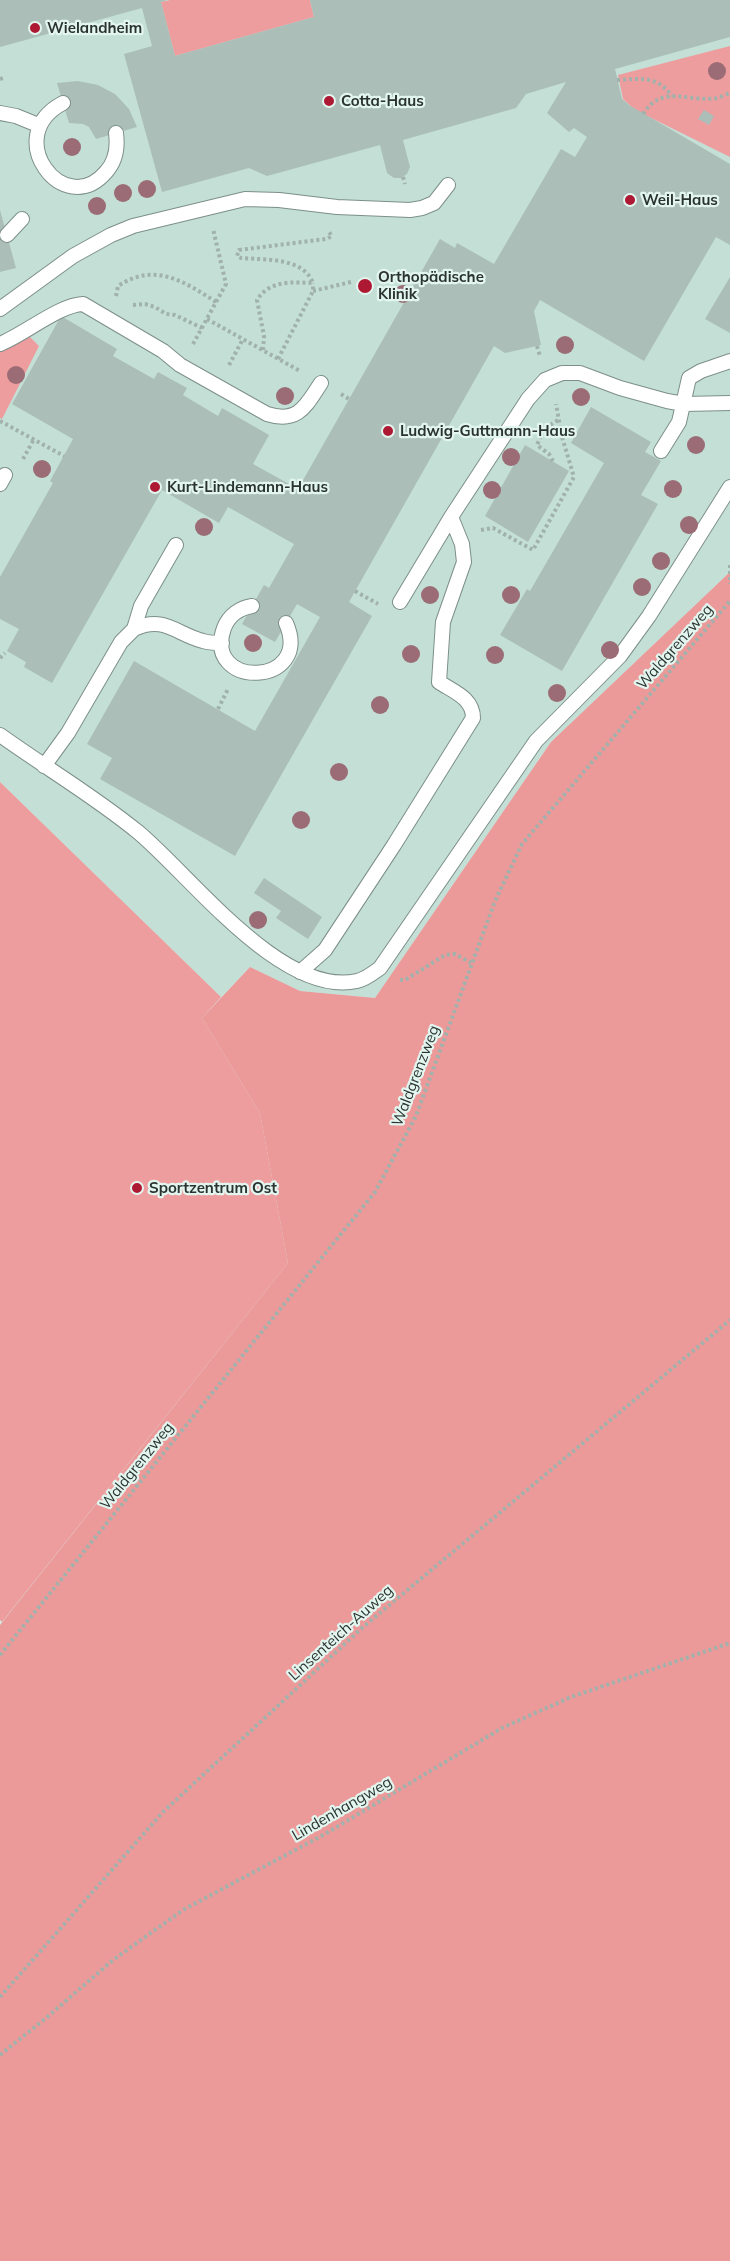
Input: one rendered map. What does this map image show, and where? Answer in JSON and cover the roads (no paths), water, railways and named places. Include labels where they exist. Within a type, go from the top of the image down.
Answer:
[{"type":"lane","points":[[63,104],[47,112],[38,125],[33,141],[35,157],[39,165],[50,178],[57,182],[73,186],[89,184],[104,175],[116,154],[116,133]]},
{"type":"lane","points":[[0,113],[16,116],[38,125]]},
{"type":"lane","points":[[0,309],[73,256],[133,226],[245,199],[279,200],[337,207],[410,210],[434,203],[448,185]]},
{"type":"lane","points":[[7,235],[22,219]]},
{"type":"lane","points":[[0,344],[69,306],[83,304],[163,351],[180,365],[267,414],[277,417],[294,415],[303,410],[321,382]]},
{"type":"lane","points":[[661,452],[679,422],[689,378],[701,371],[730,361]]},
{"type":"lane","points":[[400,602],[451,517],[528,399],[545,380],[562,373],[580,373],[654,398],[684,404],[730,403]]},
{"type":"lane","points":[[0,735],[97,801],[139,833],[251,941],[300,972],[326,980],[358,981],[380,968],[536,741],[620,656],[649,616],[730,487]]},
{"type":"lane","points":[[300,972],[325,950],[473,718],[470,702],[439,682],[443,622],[464,562],[462,544],[451,517]]},
{"type":"lane","points":[[134,629],[141,606],[176,545]]},
{"type":"lane","points":[[252,606],[237,611],[228,620],[223,631],[222,643],[229,661],[239,669],[251,674],[265,673],[282,662],[289,650],[290,636],[286,623]]},
{"type":"lane","points":[[44,766],[68,733],[121,642],[134,629],[159,624],[170,626],[202,641],[222,643]]},
{"type":"place","name":"Wielandheim","points":[[35,28]]},
{"type":"place","name":"Cotta-Haus","points":[[329,101]]},
{"type":"place","name":"Weil-Haus","points":[[630,200]]},
{"type":"place","name":"Orthopädische Klinik","points":[[365,286]]},
{"type":"place","name":"Ludwig-Guttmann-Haus","points":[[388,431]]},
{"type":"place","name":"Kurt-Lindemann-Haus","points":[[155,487]]},
{"type":"place","name":"Sportzentrum Ost","points":[[137,1188]]}]
